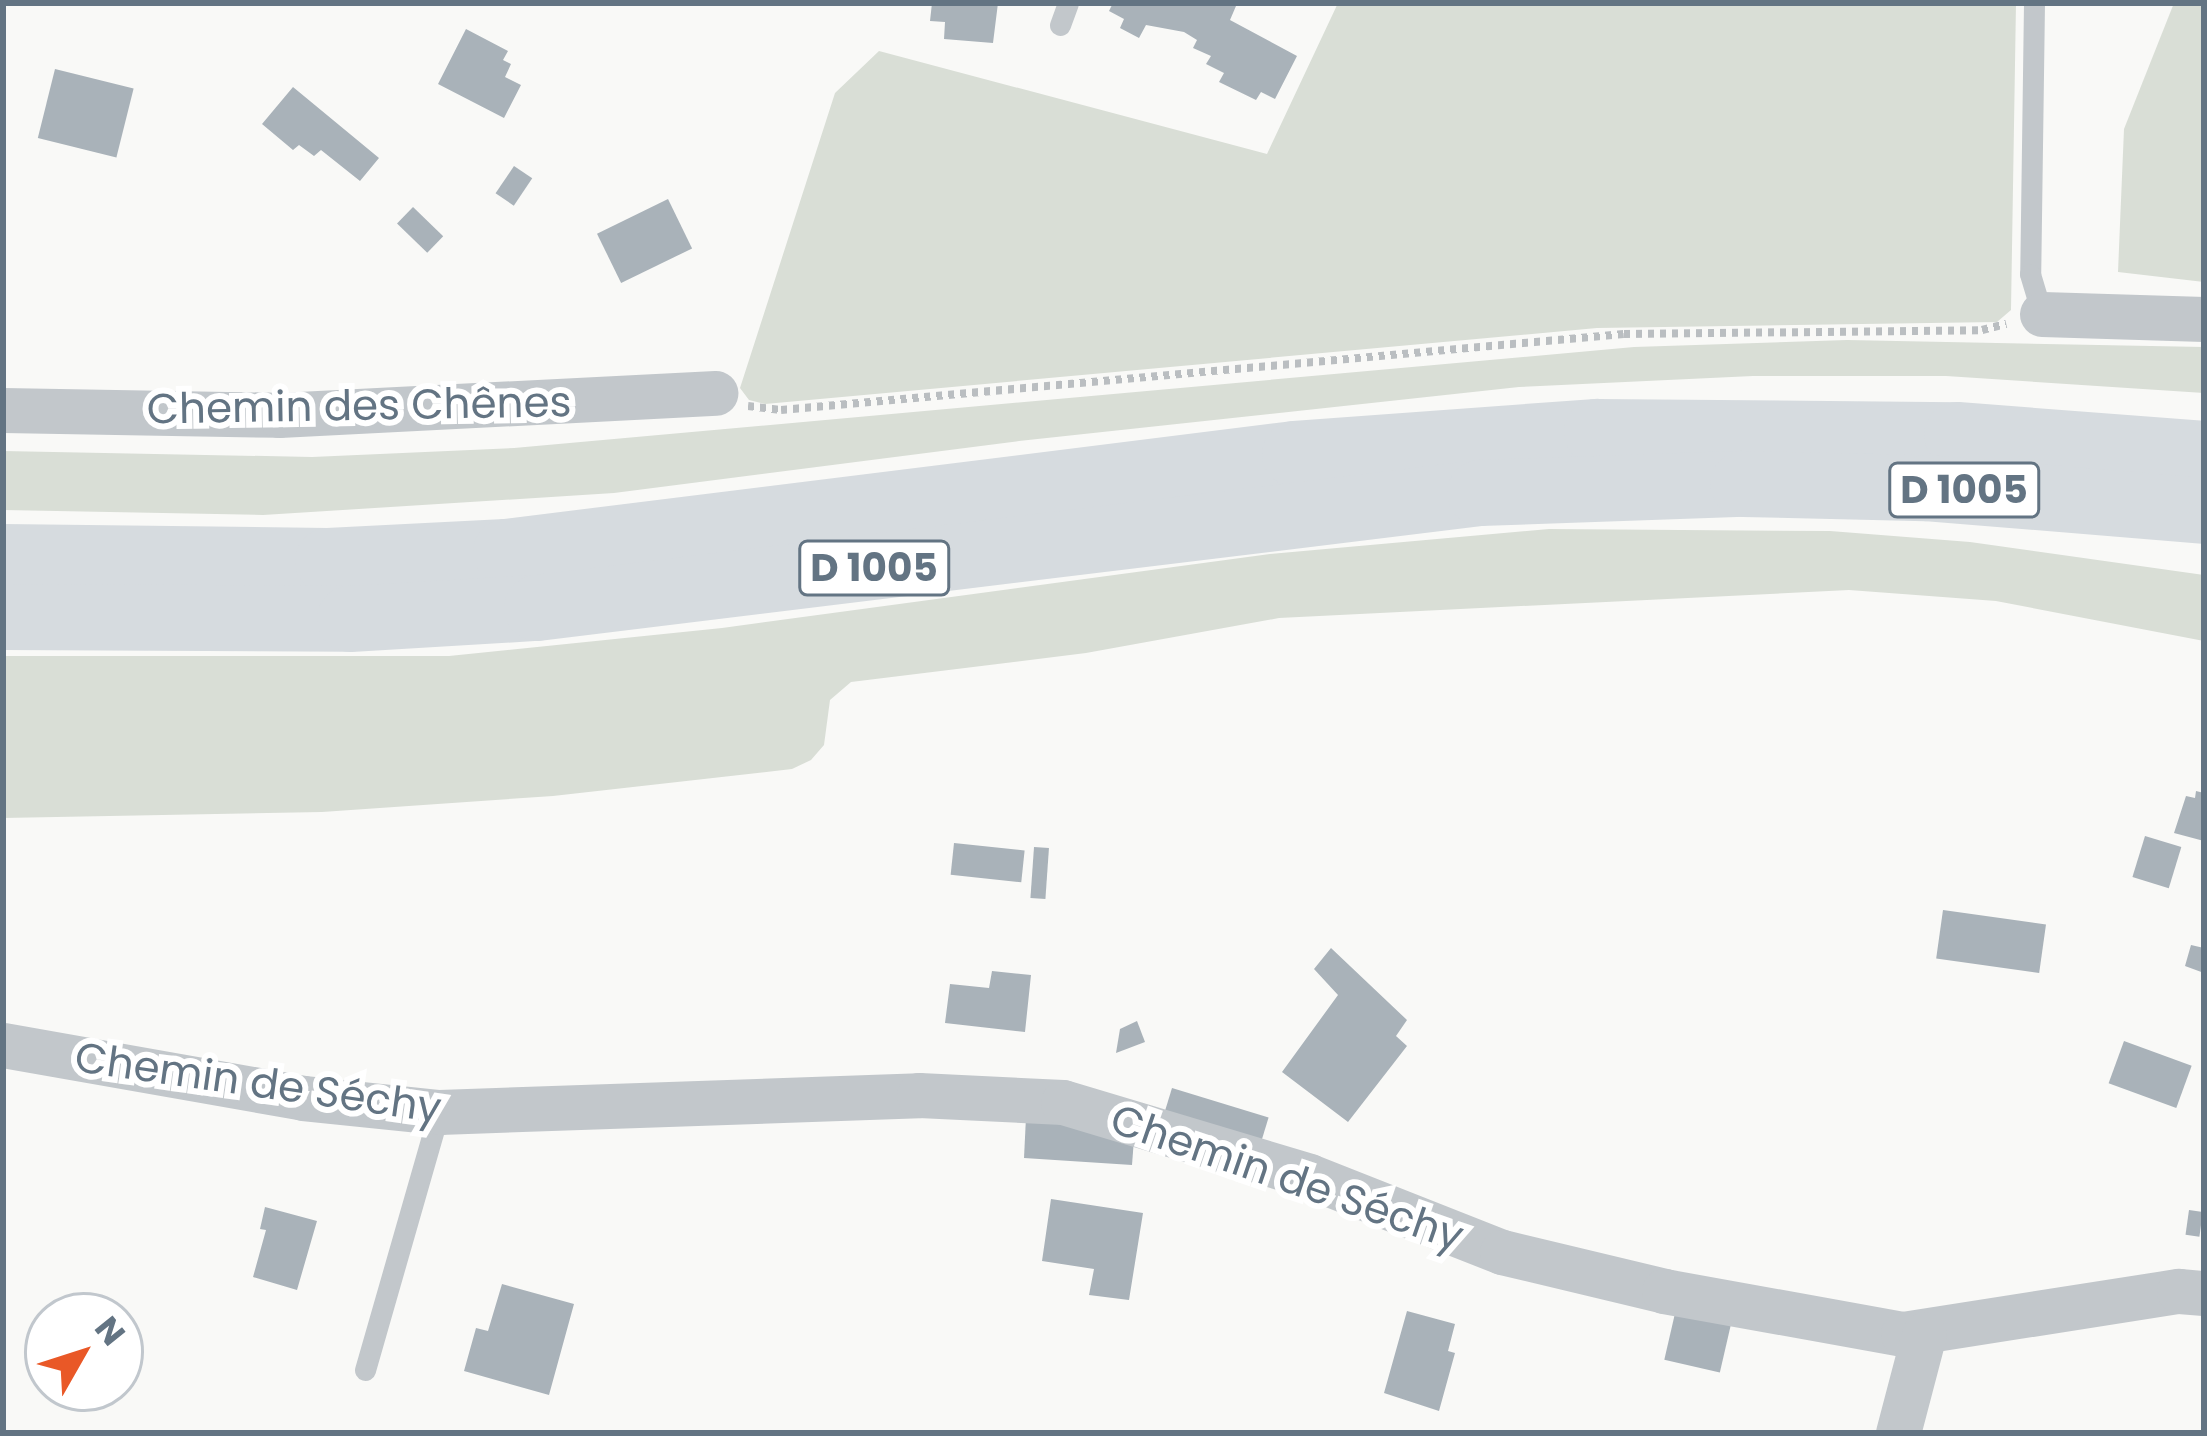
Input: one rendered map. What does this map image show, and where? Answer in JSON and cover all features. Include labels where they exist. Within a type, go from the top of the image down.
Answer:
[{"type":"highway","name":"D 1005","points":[[3,557],[328,561],[506,552],[1295,454],[1575,433],[1742,429],[1957,435],[2199,497]]},
{"type":"highway","name":"D 1005","points":[[3,617],[350,619],[537,608],[1359,503],[1527,490],[1743,484],[2199,497]]},
{"type":"street","points":[[2042,314],[2204,319]]},
{"type":"street","name":"Chemin des Chênes","points":[[3,410],[279,415],[715,393]]},
{"type":"street","name":"Chemin de Séchy","points":[[3,1045],[303,1098],[439,1112],[919,1095],[1043,1100],[1309,1175],[1449,1235],[1520,1257],[1773,1313],[1924,1334],[2180,1291],[2204,1293]]},
{"type":"street","points":[[1898,1433],[1924,1334]]},
{"type":"lane","points":[[2034,3],[2030,274],[2042,314]]},
{"type":"lane","points":[[364,1370],[439,1112]]},
{"type":"path","points":[[715,393],[762,410],[781,410],[1624,334],[1982,330],[2042,314]]},
{"type":"shaded area","points":[[1338,3],[2016,3],[2011,310],[1997,322],[1597,328],[765,404],[749,400],[740,388],[835,93],[879,51],[1267,154]]},
{"type":"shaded area","points":[[2174,3],[2204,3],[2204,282],[2118,272],[2124,129]]},
{"type":"shaded area","points":[[1847,340],[2204,347],[2204,393],[1946,376],[1753,376],[1519,387],[1019,441],[614,493],[263,515],[3,510],[3,451],[312,457],[514,448],[1634,347]]},
{"type":"shaded area","points":[[1549,529],[1830,531],[1970,542],[2204,575],[2204,641],[1996,601],[1849,590],[1279,618],[1086,653],[851,682],[830,700],[824,745],[811,760],[792,769],[553,796],[322,812],[3,818],[3,656],[449,656],[722,628],[1270,554]]},
{"type":"building","points":[[932,3],[998,3],[993,43],[944,39],[945,22],[930,21]]},
{"type":"building","points":[[1113,3],[1231,3],[1236,6],[1230,20],[1297,56],[1275,99],[1261,92],[1256,100],[1219,82],[1224,73],[1206,64],[1211,56],[1193,48],[1197,40],[1184,32],[1146,25],[1139,38],[1120,28],[1124,19],[1109,11]]},
{"type":"building","points":[[466,29],[508,51],[503,60],[511,64],[505,77],[521,85],[504,118],[438,84]]},
{"type":"building","points":[[55,69],[134,89],[116,157],[38,138]]},
{"type":"building","points":[[293,87],[379,158],[360,181],[321,150],[314,156],[299,145],[293,150],[262,124]]},
{"type":"building","points":[[514,166],[532,178],[514,206],[496,193]]},
{"type":"building","points":[[668,199],[692,248],[621,283],[597,234]]},
{"type":"building","points":[[413,207],[443,236],[427,253],[397,224]]},
{"type":"building","points":[[2196,791],[2204,793],[2204,841],[2174,833],[2186,796],[2195,798]]},
{"type":"building","points":[[2145,836],[2181,847],[2169,888],[2132,877]]},
{"type":"building","points":[[954,843],[1025,850],[1021,882],[951,875]]},
{"type":"building","points":[[1034,847],[1049,848],[1045,899],[1030,898]]},
{"type":"building","points":[[1943,910],[2046,924],[2039,973],[1936,959]]},
{"type":"building","points":[[2191,945],[2204,948],[2204,973],[2185,966]]},
{"type":"building","points":[[1331,948],[1407,1020],[1396,1036],[1407,1046],[1348,1122],[1282,1072],[1338,995],[1314,969]]},
{"type":"building","points":[[992,971],[1031,975],[1025,1032],[945,1023],[950,984],[989,988]]},
{"type":"building","points":[[1137,1021],[1145,1042],[1116,1053],[1120,1029]]},
{"type":"building","points":[[2124,1041],[2192,1066],[2176,1108],[2109,1083]]},
{"type":"building","points":[[1172,1088],[1269,1118],[1260,1145],[1164,1116]]},
{"type":"building","points":[[1026,1117],[1134,1139],[1132,1165],[1024,1158]]},
{"type":"building","points":[[1051,1199],[1143,1213],[1129,1300],[1089,1295],[1094,1269],[1042,1261]]},
{"type":"building","points":[[265,1207],[317,1221],[297,1290],[253,1277],[266,1230],[260,1229]]},
{"type":"building","points":[[2189,1210],[2203,1212],[2199,1237],[2186,1235]]},
{"type":"building","points":[[502,1284],[574,1304],[549,1395],[464,1371],[476,1328],[488,1331]]},
{"type":"building","points":[[1676,1309],[1732,1322],[1720,1372],[1664,1360]]},
{"type":"building","points":[[1407,1311],[1455,1324],[1448,1351],[1455,1353],[1439,1411],[1384,1393]]}]
